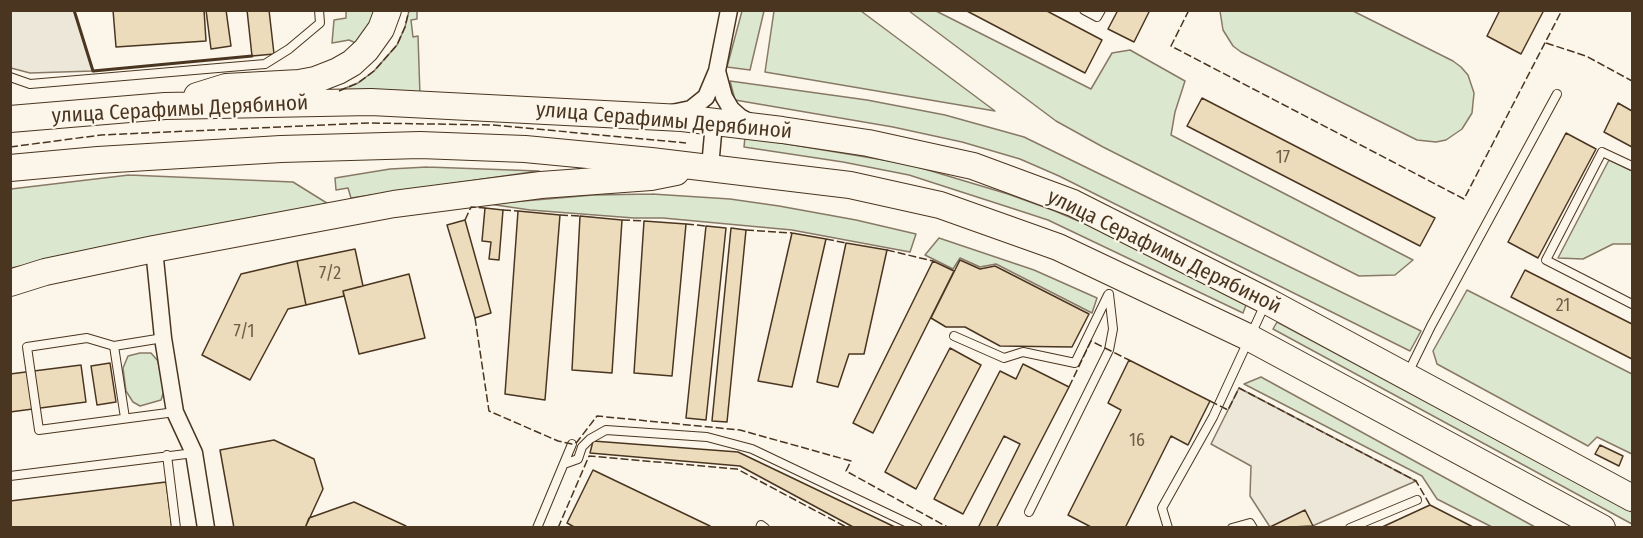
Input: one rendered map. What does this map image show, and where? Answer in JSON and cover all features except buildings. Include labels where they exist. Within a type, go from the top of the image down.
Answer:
[{"type":"main road","points":[[165,106],[226,87],[298,83],[315,80],[338,71],[352,63],[366,50],[381,29],[388,10]]},
{"type":"main road","name":"улица Серафимы Дерябиной","points":[[10,119],[165,106],[371,102],[649,116],[758,127],[868,143],[973,166],[1073,203],[1267,301],[1632,498]]},
{"type":"main road","name":"улица Серафимы Дерябиной","points":[[10,168],[281,148],[420,145],[525,149],[706,167],[850,185],[940,205],[1058,247],[1113,285],[1248,337],[1602,528]]},
{"type":"main road","points":[[10,282],[45,272],[154,249],[394,204],[541,185],[651,177],[706,167]]},
{"type":"street","points":[[649,116],[691,109],[706,97],[717,71],[729,10]]},
{"type":"street","points":[[717,71],[724,98],[731,109],[758,127]]},
{"type":"street","points":[[706,167],[714,123]]},
{"type":"street","points":[[154,249],[163,338],[175,412],[194,453],[206,528]]},
{"type":"lane","points":[[10,77],[30,84],[265,64],[289,49],[320,23],[319,10]]},
{"type":"lane","points":[[1084,10],[1097,17],[1101,10]]},
{"type":"lane","points":[[1406,376],[1557,94]]},
{"type":"lane","points":[[1632,166],[1602,152],[1546,260],[1632,304]]},
{"type":"lane","points":[[954,336],[1004,358],[1023,352],[1075,363],[1113,285]]},
{"type":"lane","points":[[1029,512],[1109,350],[1113,329],[1113,285]]},
{"type":"lane","points":[[1168,528],[1162,508],[1213,417],[1248,337],[1267,301]]},
{"type":"lane","points":[[163,338],[114,346],[87,338],[27,347],[39,430],[175,412]]},
{"type":"lane","points":[[114,346],[124,418]]},
{"type":"lane","points":[[564,464],[578,459],[582,447],[590,439],[606,430],[707,437],[752,449],[918,528]]},
{"type":"lane","points":[[537,528],[572,444]]},
{"type":"lane","points":[[10,476],[194,453]]},
{"type":"lane","points":[[167,455],[176,528]]},
{"type":"lane","points":[[1350,528],[1417,500]]},
{"type":"lane","points":[[1232,528],[1250,523],[1253,528]]},
{"type":"lane","points":[[760,528],[761,525],[765,528]]},
{"type":"green space","points":[[346,11],[380,11],[358,44],[349,40],[332,43],[334,20],[346,18]]},
{"type":"green space","points":[[409,11],[417,11],[417,19],[411,20],[413,37],[418,36],[420,96],[333,93],[358,83],[374,71],[397,45]]},
{"type":"green space","points":[[742,11],[764,11],[750,70],[727,67]]},
{"type":"green space","points":[[774,11],[861,11],[995,111],[765,72]]},
{"type":"green space","points":[[909,11],[936,11],[1091,89],[1112,53],[1130,50],[1185,81],[1175,112],[1171,135],[1413,260],[1395,275],[1359,276],[1056,121]]},
{"type":"green space","points":[[1220,11],[1353,11],[1461,67],[1468,75],[1474,93],[1472,113],[1462,129],[1446,140],[1436,142],[1417,140],[1241,52],[1233,46],[1223,30]]},
{"type":"green space","points":[[730,81],[867,100],[945,115],[1024,137],[1421,331],[1410,351],[1059,176],[1020,159],[962,142],[893,127],[735,100]]},
{"type":"green space","points":[[745,137],[908,164],[1008,194],[1102,231],[1246,305],[1243,313],[1048,220],[909,175],[744,147]]},
{"type":"green space","points":[[1609,160],[1632,171],[1632,244],[1613,244],[1583,259],[1558,258]]},
{"type":"green space","points":[[427,167],[539,171],[351,198],[348,188],[336,190],[335,178],[390,169]]},
{"type":"green space","points":[[129,175],[293,182],[330,205],[11,268],[11,189]]},
{"type":"green space","points":[[652,194],[730,199],[779,206],[916,234],[910,252],[792,230],[663,218],[530,210],[489,204],[593,195]]},
{"type":"green space","points":[[939,238],[1034,270],[1097,298],[1092,313],[996,264],[980,267],[960,258],[953,269],[925,255]]},
{"type":"green space","points":[[1467,290],[1632,374],[1632,454],[1597,437],[1588,446],[1437,364],[1433,351]]},
{"type":"green space","points":[[1277,322],[1632,512],[1632,524],[1273,329]]},
{"type":"green space","points":[[151,353],[158,361],[164,391],[161,400],[140,406],[133,402],[126,391],[123,368],[128,356]]},
{"type":"green space","points":[[1261,377],[1535,527],[1492,527],[1437,499],[1422,476],[1244,384]]},
{"type":"shaded area","points":[[10,11],[74,11],[93,71],[30,73],[11,68]]},
{"type":"shaded area","points":[[1239,388],[1416,481],[1310,527],[1270,527],[1250,496],[1251,466],[1211,444]]},
{"type":"fence","points":[[339,91],[358,83],[374,71],[397,45],[409,10]]},
{"type":"fence","points":[[1189,10],[1171,46],[1464,199],[1562,10]]},
{"type":"fence","points":[[1546,43],[1586,56],[1632,81]]},
{"type":"fence","points":[[10,147],[101,135],[369,123],[493,125],[686,143]]},
{"type":"fence","points":[[465,220],[471,207],[485,208]]},
{"type":"fence","points":[[503,210],[518,211]]},
{"type":"fence","points":[[560,215],[580,216]]},
{"type":"fence","points":[[622,220],[644,221]]},
{"type":"fence","points":[[686,224],[706,226]]},
{"type":"fence","points":[[746,230],[792,233]]},
{"type":"fence","points":[[826,239],[846,243]]},
{"type":"fence","points":[[887,250],[933,261]]},
{"type":"fence","points":[[475,318],[489,411],[558,441],[572,444],[577,442],[597,416],[740,430],[851,461],[846,471],[949,528]]},
{"type":"fence","points":[[1069,387],[1091,341],[1129,360]]},
{"type":"fence","points":[[1210,401],[1228,410],[1239,388],[1416,481],[1430,505]]},
{"type":"fence","points":[[558,528],[589,456],[737,469],[848,528]]},
{"type":"wall","points":[[74,10],[93,71],[252,56]]}]
